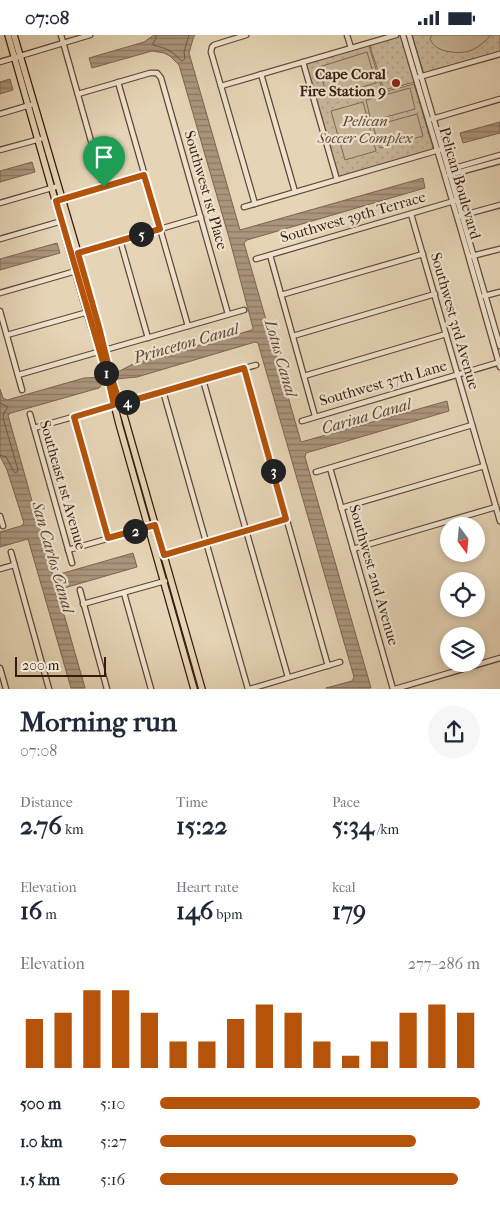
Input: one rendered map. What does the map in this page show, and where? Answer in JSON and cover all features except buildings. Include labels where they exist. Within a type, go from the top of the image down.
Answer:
[{"type":"main road","points":[[8,35],[18,57]]},
{"type":"main road","points":[[14,35],[31,105],[65,220],[87,312],[102,351]]},
{"type":"main road","points":[[65,220],[83,269],[108,373],[139,468],[171,579],[194,689]]},
{"type":"main road","points":[[117,404],[132,470],[164,581],[202,689]]},
{"type":"main road","points":[[132,470],[139,468]]},
{"type":"street","points":[[61,35],[104,187]]},
{"type":"street","points":[[0,62],[90,35]]},
{"type":"street","points":[[246,35],[214,45],[211,52],[255,204]]},
{"type":"street","points":[[347,35],[351,48]]},
{"type":"street","points":[[221,86],[396,35]]},
{"type":"street","name":"Pelican Boulevard","points":[[403,35],[419,77]]},
{"type":"street","name":"Pelican Boulevard","points":[[409,35],[419,77],[471,257],[500,346]]},
{"type":"street","points":[[419,77],[500,55]]},
{"type":"street","points":[[303,62],[337,180]]},
{"type":"street","name":"Southwest 1st Place","points":[[118,82],[150,73],[157,73],[161,78],[228,314]]},
{"type":"street","points":[[261,74],[295,192]]},
{"type":"street","points":[[78,94],[118,82],[188,326]]},
{"type":"street","points":[[431,119],[500,99]]},
{"type":"street","points":[[0,114],[31,105]]},
{"type":"street","points":[[0,150],[41,139]]},
{"type":"street","points":[[244,207],[440,149]]},
{"type":"street","points":[[447,173],[500,155]]},
{"type":"street","points":[[447,173],[500,161]]},
{"type":"street","points":[[59,200],[144,175]]},
{"type":"street","points":[[0,203],[55,187]]},
{"type":"street","name":"Southwest 39th Terrace","points":[[256,259],[455,200]]},
{"type":"street","points":[[460,216],[500,205]]},
{"type":"street","name":"Southwest 3rd Avenue","points":[[411,213],[500,521]]},
{"type":"street","points":[[78,253],[200,217]]},
{"type":"street","points":[[0,239],[65,220]]},
{"type":"street","points":[[120,241],[148,338]]},
{"type":"street","points":[[471,257],[500,249]]},
{"type":"street","points":[[281,295],[423,253]]},
{"type":"street","points":[[270,255],[315,416]]},
{"type":"street","points":[[0,293],[83,269]]},
{"type":"street","points":[[483,297],[500,292]]},
{"type":"street","points":[[292,336],[434,294]]},
{"type":"street","points":[[7,335],[94,310]]},
{"type":"street","points":[[18,375],[244,310]]},
{"type":"street","points":[[0,311],[22,390]]},
{"type":"street","points":[[304,376],[446,334]]},
{"type":"street","name":"Pelican Boulevard","points":[[496,337],[500,364]]},
{"type":"street","name":"Southwest 37th Lane","points":[[302,421],[500,364]]},
{"type":"street","points":[[34,428],[256,365]]},
{"type":"street","points":[[244,368],[328,666]]},
{"type":"street","points":[[203,380],[288,677]]},
{"type":"street","points":[[163,391],[249,689],[340,662]]},
{"type":"street","name":"Southeast 1st Avenue","points":[[30,414],[72,563]]},
{"type":"street","points":[[74,417],[108,538]]},
{"type":"street","points":[[316,472],[472,425]]},
{"type":"street","points":[[342,508],[484,466]]},
{"type":"street","name":"Southwest 2nd Avenue","points":[[330,468],[394,689]]},
{"type":"street","points":[[353,549],[496,507]]},
{"type":"street","points":[[0,516],[3,526]]},
{"type":"street","points":[[157,557],[286,519]]},
{"type":"street","points":[[68,550],[155,525]]},
{"type":"street","points":[[11,552],[49,689]]},
{"type":"street","points":[[0,569],[14,565]]},
{"type":"street","points":[[84,604],[171,579]]},
{"type":"street","points":[[80,590],[107,689]]},
{"type":"street","points":[[124,593],[151,689]]},
{"type":"street","points":[[394,689],[500,658]]},
{"type":"street","points":[[0,668],[6,689]]},
{"type":"green space","points":[[402,35],[415,82],[384,90],[369,43]]},
{"type":"green space","points":[[412,35],[500,35],[500,54],[424,75]]},
{"type":"green space","points":[[432,35],[491,35],[475,49],[450,52],[433,44],[430,39]]},
{"type":"green space","name":"Pelican Soccer Complex","points":[[368,43],[383,92],[414,84],[434,151],[337,180],[303,62]]},
{"type":"green space","points":[[367,52],[376,83],[327,97],[319,67]]},
{"type":"green space","points":[[410,88],[415,109],[371,121],[366,100]]},
{"type":"green space","points":[[363,102],[376,151],[345,160],[331,111]]},
{"type":"green space","points":[[417,114],[423,136],[380,148],[373,126]]},
{"type":"water","points":[[154,35],[195,35],[189,53],[240,230],[423,178],[425,188],[247,240],[244,243],[301,442],[447,401],[449,411],[306,453],[305,457],[371,688],[326,688],[352,681],[354,677],[258,343],[255,342],[137,377],[104,382],[99,388],[8,415],[53,576],[133,553],[137,567],[57,590],[85,688],[71,688],[28,539],[0,547],[0,532],[21,526],[24,523],[7,470],[0,456],[0,389],[3,398],[7,400],[84,378],[105,377],[133,364],[252,330],[253,328],[179,65],[170,56],[152,51],[92,68],[89,58],[144,42]]},
{"type":"water","points":[[10,79],[13,90],[0,94],[0,82]]},
{"type":"water","points":[[500,122],[500,133],[463,143],[460,133]]},
{"type":"water","points":[[32,162],[35,172],[0,182],[0,171]]},
{"type":"water","points":[[57,243],[60,253],[0,270],[0,259]]},
{"type":"place","name":"Cape Coral Fire Station 9","points":[[396,83]]},
{"type":"route","points":[[144,175],[160,229],[78,253],[120,404],[244,368],[286,519],[164,555],[155,525],[108,538],[74,417],[114,405],[56,201],[104,187],[144,175]]},
{"type":"water label","name":"Princeton Canal","points":[[186,343]]},
{"type":"water label","name":"Lotus Canal","points":[[281,358]]},
{"type":"water label","name":"Carina Canal","points":[[366,416]]},
{"type":"water label","name":"San Carlos Canal","points":[[53,557]]}]
